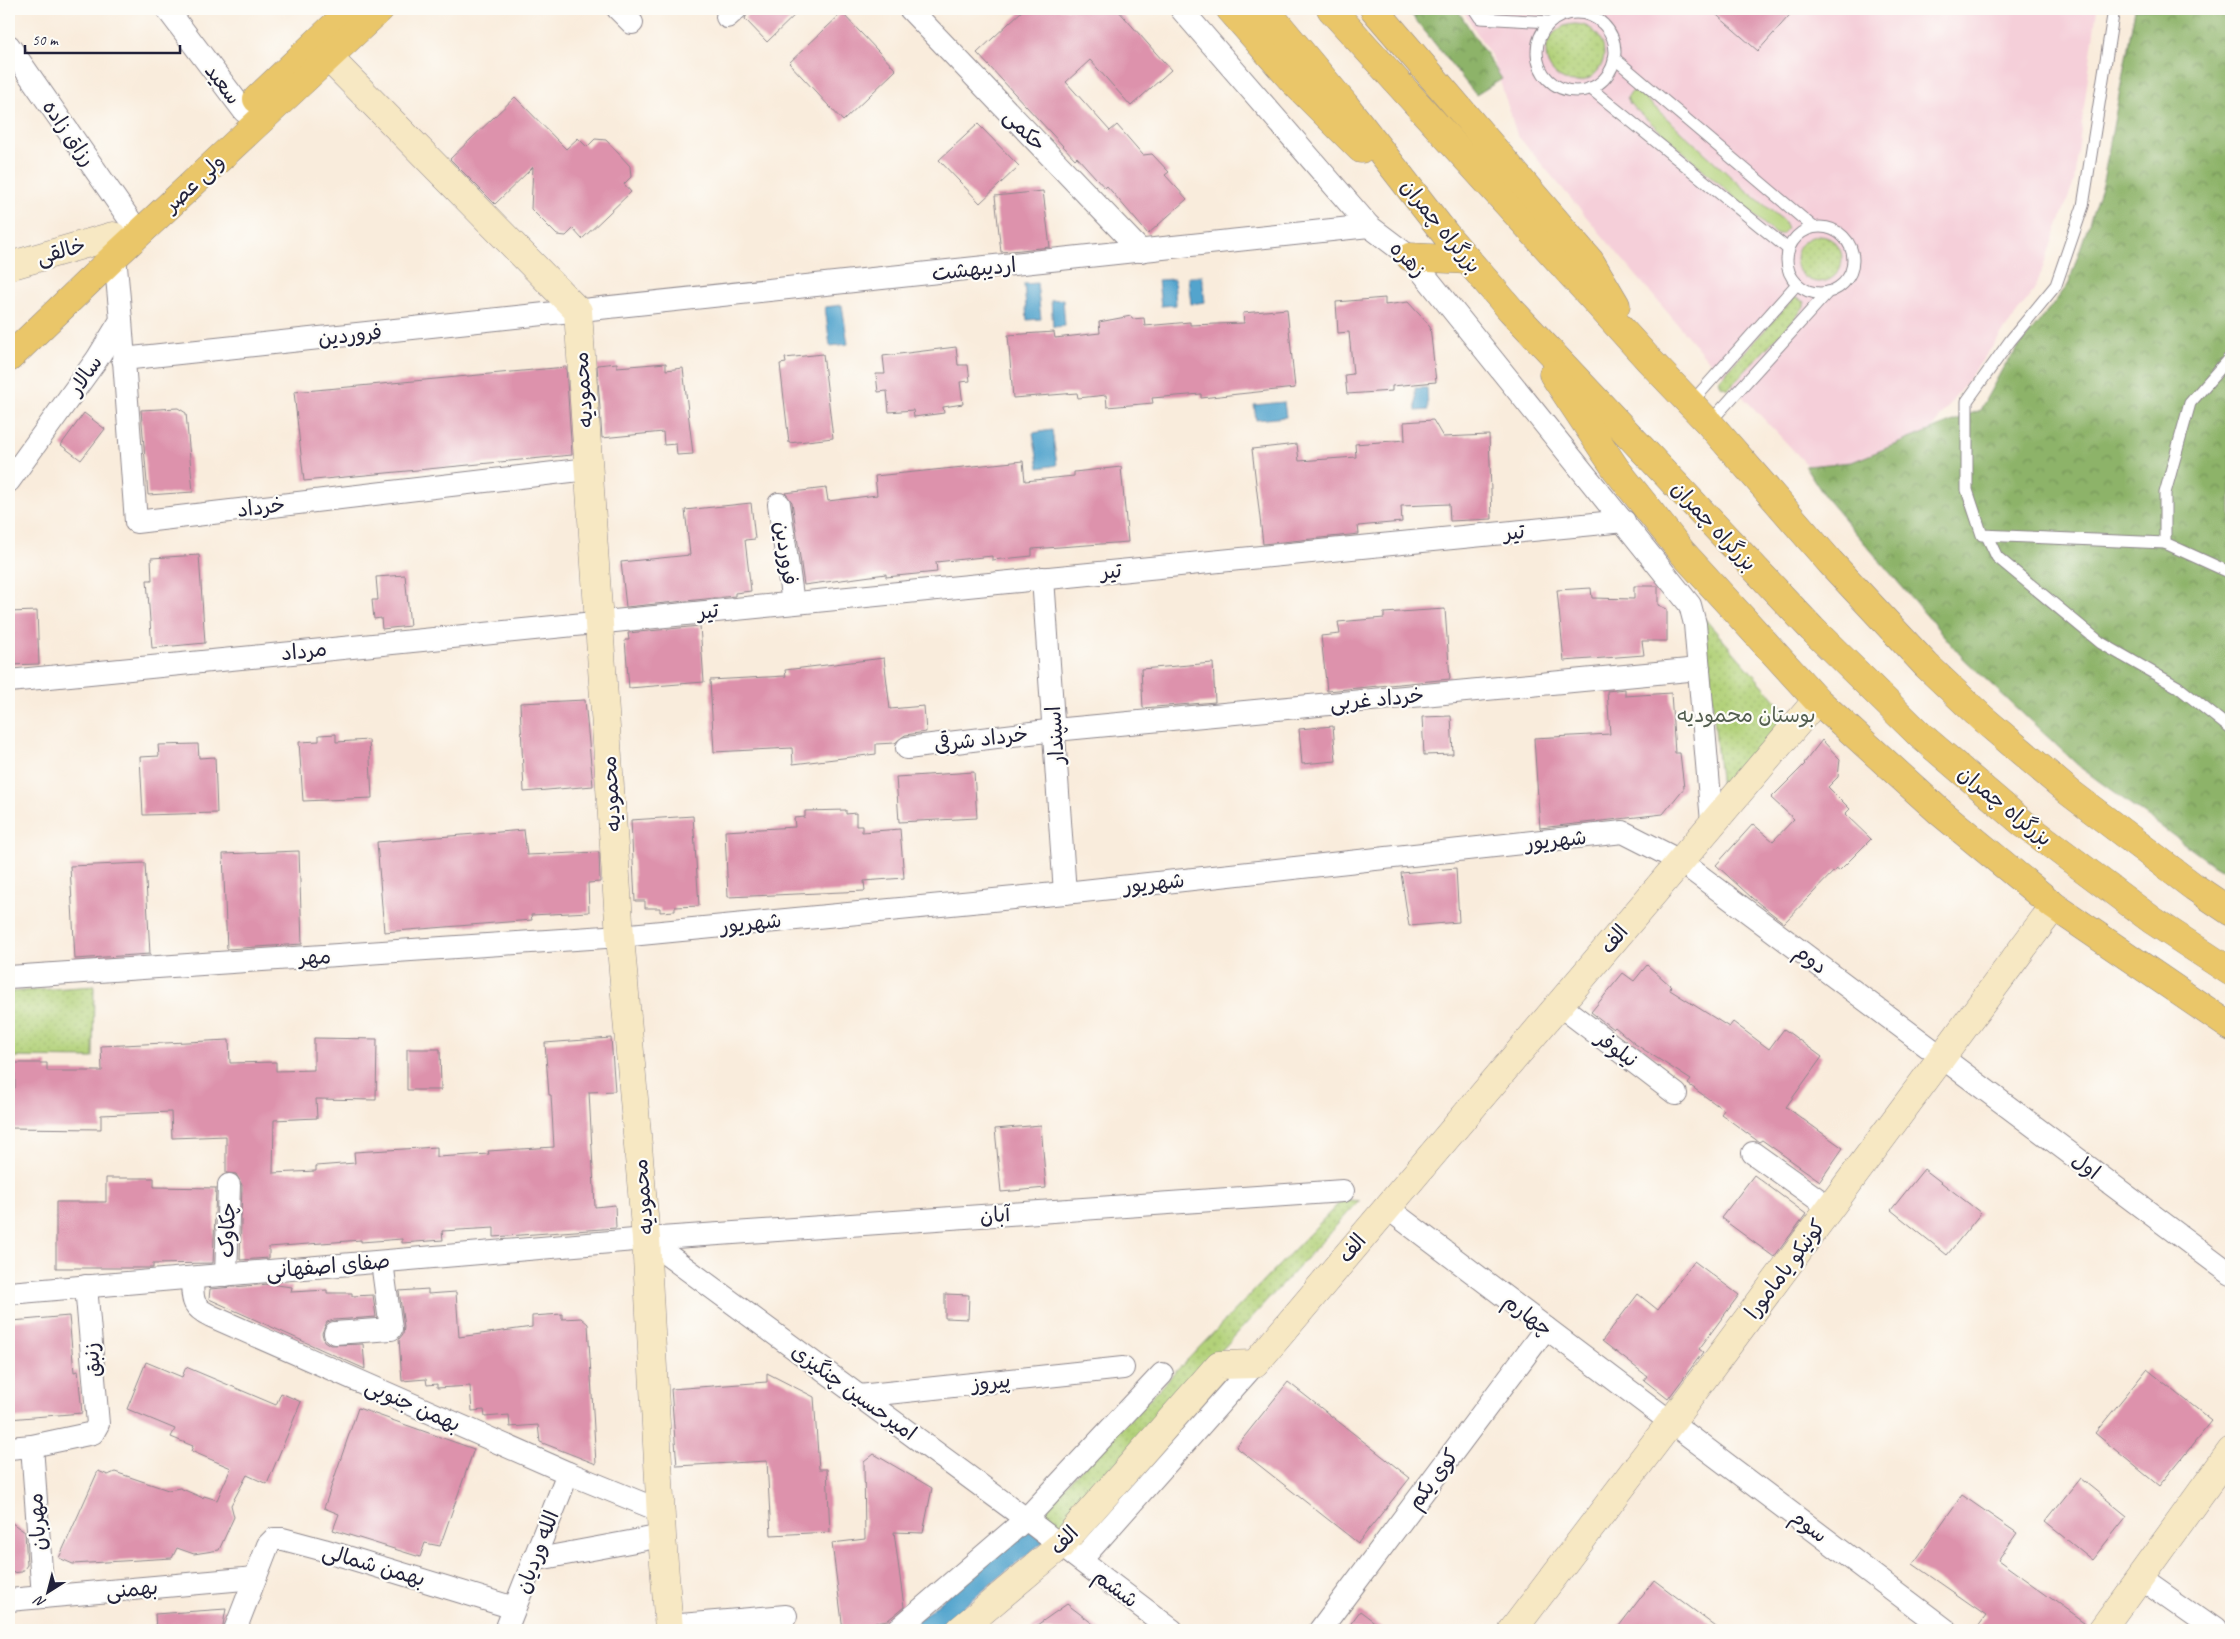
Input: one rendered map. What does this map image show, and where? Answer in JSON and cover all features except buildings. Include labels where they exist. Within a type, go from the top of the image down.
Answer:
[{"type":"main road","name":"ولی عصر","points":[[9,358],[119,237],[244,112],[352,9]]},
{"type":"main road","name":"ولی عصر","points":[[9,336],[119,237],[329,58],[380,9]]},
{"type":"main road","points":[[1230,9],[1293,81],[1446,235]]},
{"type":"main road","name":"بزرگراه چمران","points":[[1265,9],[1345,105],[1446,235],[1511,310],[1805,622],[1920,735],[2024,824],[2152,920],[2231,972]]},
{"type":"main road","points":[[1331,9],[1649,360],[1692,403],[1830,562],[1926,664],[1982,718],[2069,792],[2194,887],[2231,912]]},
{"type":"main road","points":[[1374,9],[1590,261],[1649,360]]},
{"type":"main road","points":[[1410,257],[1468,260]]},
{"type":"main road","points":[[1511,310],[1616,469],[1682,552],[1817,700],[1940,812],[2054,906],[2231,1027]]},
{"type":"street","name":"سعید","points":[[167,9],[244,112]]},
{"type":"street","name":"حکمی","points":[[910,9],[1141,251]]},
{"type":"street","name":"زهره","points":[[1181,9],[1369,226],[1410,257],[1624,521]]},
{"type":"street","name":"رزاق زاده","points":[[9,46],[119,237]]},
{"type":"street","points":[[329,58],[578,311]]},
{"type":"street","name":"اردیبهشت","points":[[578,311],[1369,226]]},
{"type":"street","points":[[119,237],[120,320]]},
{"type":"street","name":"خالقی","points":[[9,266],[119,237]]},
{"type":"street","name":"فروردین","points":[[123,359],[578,311]]},
{"type":"street","name":"محمودیه","points":[[578,311],[620,936],[646,1239],[661,1523],[669,1628]]},
{"type":"street","name":"خرداد","points":[[120,320],[136,522],[588,469]]},
{"type":"street","name":"سالار","points":[[9,481],[97,359],[120,320]]},
{"type":"street","name":"فروردین","points":[[779,504],[793,603]]},
{"type":"street","points":[[1624,521],[1690,605],[1696,624],[1712,822]]},
{"type":"street","name":"تیر","points":[[599,622],[1624,521]]},
{"type":"street","name":"اسپندار","points":[[1043,578],[1066,893]]},
{"type":"street","name":"مرداد","points":[[9,680],[599,622]]},
{"type":"street","name":"خرداد غربی","points":[[1055,730],[1699,669]]},
{"type":"street","name":"الف","points":[[960,1630],[1071,1553],[1219,1366],[1255,1364],[1817,700]]},
{"type":"street","name":"خرداد شرقی","points":[[907,748],[1055,730]]},
{"type":"street","name":"شهریور","points":[[620,936],[1066,893],[1623,832],[1680,861]]},
{"type":"street","name":"دوم","points":[[1680,861],[1942,1057]]},
{"type":"street","name":"کونیکو یامامورا","points":[[1513,1630],[1671,1422],[2054,906]]},
{"type":"street","name":"مهر","points":[[9,978],[620,936]]},
{"type":"street","name":"نیلوفر","points":[[1558,1004],[1676,1094]]},
{"type":"street","name":"اول","points":[[1942,1057],[2231,1274]]},
{"type":"street","points":[[1753,1152],[1830,1208]]},
{"type":"street","name":"چکاوک","points":[[226,1275],[229,1185]]},
{"type":"street","name":"آبان","points":[[646,1239],[1343,1191]]},
{"type":"street","name":"چهارم","points":[[1386,1207],[1671,1422]]},
{"type":"street","name":"صفای اصفهانی","points":[[9,1293],[646,1239]]},
{"type":"street","name":"امیرحسین چنگیزی","points":[[646,1239],[1071,1553]]},
{"type":"street","points":[[335,1333],[391,1329],[382,1262]]},
{"type":"street","name":"بهمن جنوبی","points":[[192,1278],[193,1304],[199,1310],[568,1473],[661,1523]]},
{"type":"street","name":"زنبق","points":[[32,1446],[93,1433],[98,1424],[86,1286]]},
{"type":"street","name":"کوی یکم","points":[[1320,1630],[1546,1328]]},
{"type":"street","name":"پیروز","points":[[859,1396],[1123,1368]]},
{"type":"street","points":[[897,1630],[1026,1519],[1162,1374]]},
{"type":"street","name":"سوم","points":[[1671,1422],[1946,1630]]},
{"type":"street","points":[[9,1448],[32,1446]]},
{"type":"street","name":"مهربان","points":[[32,1446],[43,1597]]},
{"type":"street","points":[[2102,1630],[2231,1451]]},
{"type":"street","name":"الله وردیان","points":[[506,1630],[568,1473]]},
{"type":"street","points":[[533,1560],[661,1523]]},
{"type":"street","name":"بهمن شمالی","points":[[235,1630],[268,1545],[274,1539],[283,1539],[514,1608]]},
{"type":"street","name":"ششم","points":[[1071,1553],[1172,1630]]},
{"type":"street","name":"بهمنی","points":[[9,1600],[256,1578]]},
{"type":"street","points":[[2140,1578],[2214,1630]]},
{"type":"street","points":[[669,1628],[786,1616]]},
{"type":"lane","points":[[2114,9],[2083,206],[2056,285],[2010,341],[1967,401],[1967,490],[1982,535],[2165,543],[2231,573]]},
{"type":"lane","points":[[1576,13],[1589,15],[1601,22],[1609,32],[1614,45],[1614,58],[1610,71],[1601,81],[1590,88],[1566,89],[1555,84],[1539,66],[1538,42],[1543,31],[1551,22],[1562,15],[1576,13]]},
{"type":"lane","points":[[1477,14],[1551,22]]},
{"type":"lane","points":[[1614,58],[1813,227]]},
{"type":"lane","points":[[1590,88],[1788,249]]},
{"type":"lane","points":[[1824,226],[1835,230],[1844,237],[1852,252],[1852,269],[1847,279],[1839,287],[1828,292],[1817,293],[1806,290],[1797,284],[1788,268],[1788,249],[1794,239],[1802,231],[1813,227],[1824,226]]},
{"type":"lane","points":[[1692,403],[1797,284]]},
{"type":"lane","points":[[1710,423],[1828,292]]},
{"type":"lane","points":[[2165,543],[2165,493],[2190,403],[2231,356]]},
{"type":"lane","points":[[1987,536],[1997,556],[2101,643],[2178,688],[2231,729]]},
{"type":"shaded area","points":[[1462,9],[2097,9],[2074,182],[2035,289],[1862,523],[1707,359],[1517,135],[1493,59]]},
{"type":"green space","points":[[1407,9],[1457,9],[1502,79],[1476,95]]},
{"type":"green space","points":[[2135,9],[2231,9],[2231,875],[2212,864],[2081,768],[1963,658],[1825,497],[1805,466],[1852,462],[1980,410],[2004,366],[2068,285],[2103,181]]},
{"type":"green space","points":[[1575,24],[1586,26],[1599,37],[1604,53],[1602,64],[1591,77],[1575,82],[1564,80],[1551,69],[1546,53],[1548,42],[1559,29]]},
{"type":"green space","points":[[1633,91],[1638,92],[1741,186],[1784,221],[1787,229],[1782,234],[1775,234],[1630,104],[1627,97]]},
{"type":"green space","points":[[1815,236],[1823,236],[1832,240],[1838,246],[1842,259],[1838,272],[1832,278],[1823,282],[1815,282],[1806,278],[1800,272],[1796,263],[1796,255],[1800,246],[1806,240]]},
{"type":"green space","points":[[1795,297],[1804,302],[1804,306],[1798,315],[1728,389],[1721,386],[1719,380]]},
{"type":"green space","name":"بوستان محمودیه","points":[[1704,618],[1787,713],[1723,799],[1722,799]]},
{"type":"green space","points":[[94,986],[93,1058],[9,1057],[9,992]]},
{"type":"green space","points":[[1343,1199],[1359,1201],[1056,1530],[1037,1515]]},
{"type":"water","points":[[1202,276],[1205,302],[1191,304],[1188,277]]},
{"type":"water","points":[[1174,279],[1176,305],[1161,306],[1158,280]]},
{"type":"water","points":[[1037,283],[1041,319],[1027,320],[1024,284]]},
{"type":"water","points":[[1063,299],[1065,326],[1053,327],[1051,300]]},
{"type":"water","points":[[842,305],[848,344],[830,346],[825,307]]},
{"type":"water","points":[[1415,388],[1427,388],[1428,410],[1416,411]]},
{"type":"water","points":[[1284,402],[1286,417],[1256,420],[1254,405]]},
{"type":"water","points":[[1052,430],[1057,465],[1039,468],[1033,433]]},
{"type":"water","points":[[1026,1528],[1044,1541],[935,1630],[907,1630]]}]
